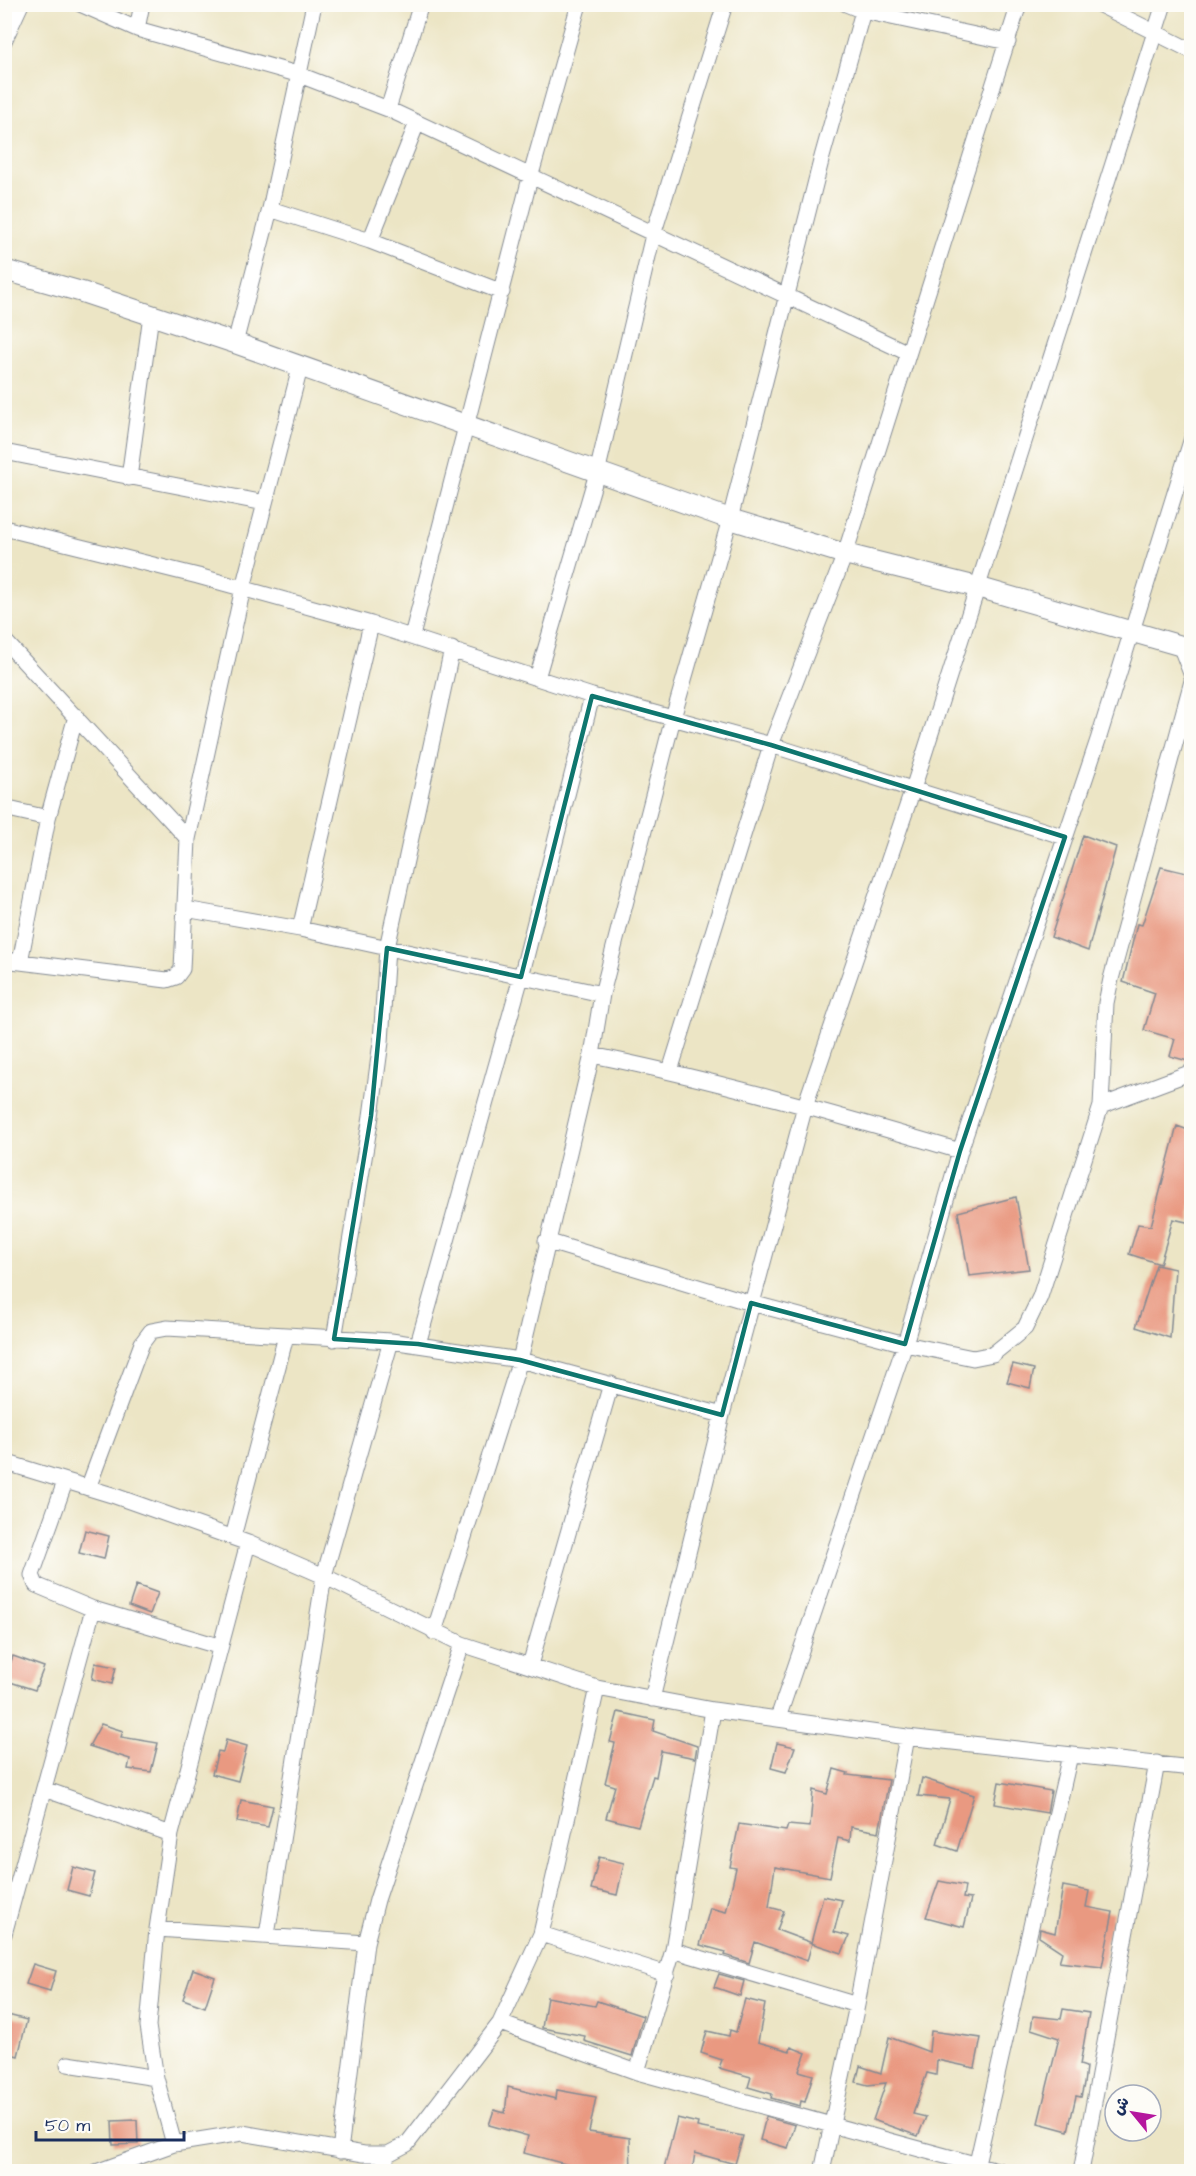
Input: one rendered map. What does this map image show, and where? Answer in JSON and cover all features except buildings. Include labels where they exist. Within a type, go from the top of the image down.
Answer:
[{"type":"street","points":[[4,41],[21,4]]},
{"type":"street","points":[[80,4],[137,28],[297,74],[388,109],[530,178],[908,353]]},
{"type":"street","points":[[137,28],[142,4]]},
{"type":"street","points":[[235,343],[270,209],[297,74],[314,4]]},
{"type":"street","points":[[388,109],[421,4]]},
{"type":"street","points":[[412,636],[530,178],[579,4]]},
{"type":"street","points":[[537,678],[597,473],[653,235],[725,4]]},
{"type":"street","points":[[846,4],[1008,42]]},
{"type":"street","points":[[670,1071],[771,745],[845,554],[1020,4]]},
{"type":"street","points":[[1098,4],[1191,51]]},
{"type":"street","points":[[652,1699],[722,1415],[805,1106],[914,789],[1164,4]]},
{"type":"street","points":[[434,1632],[520,1360],[546,1241],[592,1055],[602,994],[673,718],[730,519],[864,8]]},
{"type":"street","points":[[370,242],[417,123]]},
{"type":"street","points":[[270,209],[370,242],[502,292]]},
{"type":"street","points":[[4,270],[235,343],[730,519],[845,554],[977,587],[1186,647],[1191,676]]},
{"type":"street","points":[[129,478],[151,315]]},
{"type":"street","points":[[4,960],[167,980],[176,977],[182,969],[188,839],[243,588],[300,368]]},
{"type":"street","points":[[778,1718],[905,1344],[960,1151],[1065,837],[1191,438]]},
{"type":"street","points":[[4,452],[265,503]]},
{"type":"street","points":[[4,528],[243,588],[371,624],[592,696],[771,745],[1065,837]]},
{"type":"street","points":[[300,929],[371,624]]},
{"type":"street","points":[[4,640],[188,839]]},
{"type":"street","points":[[334,1339],[371,1116],[381,1042],[387,948],[452,650]]},
{"type":"street","points":[[546,1241],[751,1303],[905,1344],[973,1358],[993,1354],[1025,1328],[1040,1297],[1101,1106],[1106,1003],[1111,978],[1191,681]]},
{"type":"street","points":[[418,1344],[521,977],[592,696]]},
{"type":"street","points":[[20,962],[48,818],[76,716]]},
{"type":"street","points":[[4,808],[48,818]]},
{"type":"street","points":[[185,909],[300,929],[602,994]]},
{"type":"street","points":[[592,1055],[670,1071],[805,1106],[960,1151]]},
{"type":"street","points":[[1101,1106],[1191,1072]]},
{"type":"street","points":[[88,1488],[142,1343],[150,1331],[167,1328],[418,1344],[520,1360],[722,1415]]},
{"type":"street","points":[[232,1537],[286,1336]]},
{"type":"street","points":[[267,1935],[324,1576],[392,1341]]},
{"type":"street","points":[[530,1665],[611,1384]]},
{"type":"street","points":[[7,1463],[248,1543],[324,1576],[462,1644],[597,1688],[713,1710],[907,1737],[1191,1768]]},
{"type":"street","points":[[65,1482],[32,1575],[36,1585],[93,1609],[218,1646]]},
{"type":"street","points":[[174,2144],[156,2078],[148,2026],[157,1929],[171,1833],[218,1646],[248,1543]]},
{"type":"street","points":[[4,1934],[93,1609]]},
{"type":"street","points":[[340,2151],[366,1943],[377,1900],[462,1644]]},
{"type":"street","points":[[96,2172],[174,2144],[242,2133],[340,2151],[388,2154],[407,2144],[500,2023],[540,1934],[597,1688]]},
{"type":"street","points":[[637,2072],[673,1950],[713,1710]]},
{"type":"street","points":[[822,2172],[857,2006],[907,1737]]},
{"type":"street","points":[[976,2168],[1070,1755]]},
{"type":"street","points":[[1081,2172],[1157,1763]]},
{"type":"street","points":[[44,1789],[171,1833]]},
{"type":"street","points":[[157,1929],[366,1943]]},
{"type":"street","points":[[540,1934],[667,1974]]},
{"type":"street","points":[[673,1950],[857,2006]]},
{"type":"street","points":[[500,2023],[637,2072],[976,2168],[1004,2172]]},
{"type":"street","points":[[68,2064],[156,2078]]},
{"type":"street","points":[[381,2172],[388,2154]]},
{"type":"highlighted area","points":[[592,696],[771,745],[1065,837],[960,1151],[905,1344],[751,1303],[722,1415],[520,1360],[418,1344],[334,1339],[371,1116],[387,948],[521,977]]}]
